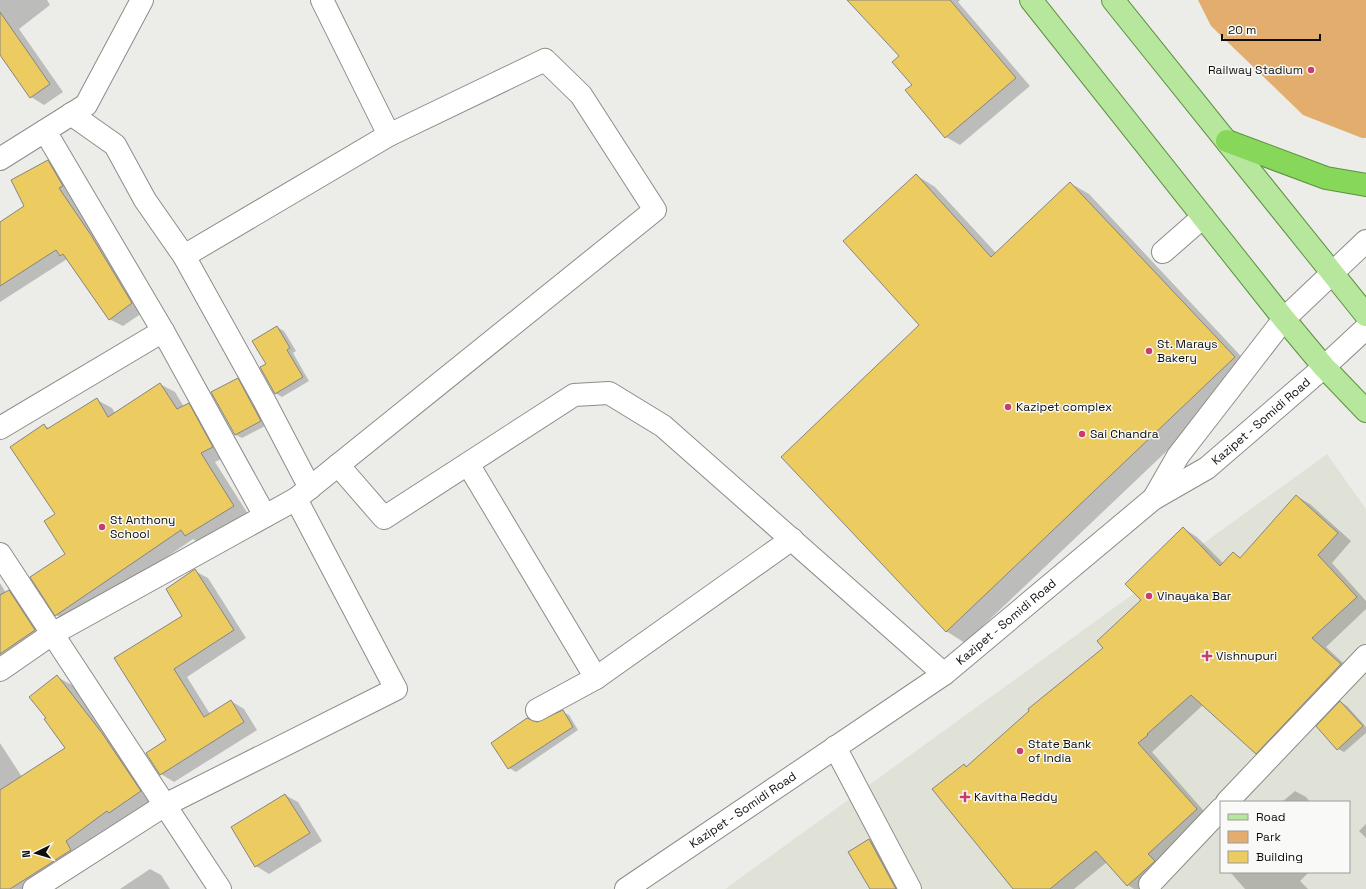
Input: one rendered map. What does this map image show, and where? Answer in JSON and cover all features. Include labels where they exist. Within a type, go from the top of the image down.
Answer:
[{"type":"highway","points":[[1226,141],[1326,178],[1366,185]]},
{"type":"main road","points":[[1031,0],[1284,319],[1324,367],[1366,411]]},
{"type":"main road","points":[[1113,0],[1366,315]]},
{"type":"street","points":[[2,154],[44,131],[86,105],[142,0]]},
{"type":"street","points":[[322,0],[389,135]]},
{"type":"street","points":[[0,670],[52,634],[265,516],[303,493],[655,210],[581,95],[545,60],[389,135],[184,256]]},
{"type":"street","points":[[34,889],[165,805],[396,689],[303,493],[266,402],[184,256],[145,200],[115,145],[71,114]]},
{"type":"street","points":[[44,131],[163,331],[265,516]]},
{"type":"street","points":[[1163,252],[1203,217]]},
{"type":"street","points":[[1153,499],[1178,456],[1284,319],[1366,241]]},
{"type":"street","name":"Kazipet - Somidi Road","points":[[626,889],[944,674],[1153,499],[1206,468],[1324,367],[1366,328]]},
{"type":"street","points":[[0,428],[163,331]]},
{"type":"street","points":[[338,465],[384,518],[574,396],[609,393],[663,426],[944,674]]},
{"type":"street","points":[[468,464],[596,678]]},
{"type":"street","points":[[537,710],[596,678],[792,540]]},
{"type":"street","points":[[0,554],[220,889]]},
{"type":"street","points":[[1228,801],[1366,656]]},
{"type":"street","points":[[835,747],[910,889]]},
{"type":"street","points":[[1150,884],[1220,810]]},
{"type":"shaded area","name":"Vishnupuri","points":[[1327,454],[1366,509],[1366,889],[725,889]]},
{"type":"green space","name":"Railway Stadium","points":[[1198,0],[1366,0],[1366,138],[1362,138],[1303,115],[1211,26]]},
{"type":"building","points":[[847,0],[950,0],[1016,78],[945,138],[905,90],[912,85],[892,62],[899,56]]},
{"type":"building","points":[[0,12],[50,84],[30,98],[0,55]]},
{"type":"building","points":[[48,160],[63,186],[59,188],[91,235],[132,303],[109,320],[63,254],[60,256],[56,250],[0,286],[0,222],[24,206],[11,180]]},
{"type":"building","name":"Kazipet complex","points":[[916,174],[991,257],[1070,182],[1235,357],[946,632],[781,457],[919,325],[843,241]]},
{"type":"building","points":[[277,326],[290,348],[287,350],[303,377],[275,394],[260,367],[266,364],[252,341]]},
{"type":"building","points":[[238,378],[261,421],[235,435],[211,392]]},
{"type":"building","points":[[160,383],[177,409],[189,403],[213,447],[201,453],[234,506],[185,536],[181,530],[55,616],[30,577],[65,554],[44,521],[55,514],[10,447],[44,424],[47,429],[97,398],[108,417]]},
{"type":"building","points":[[1296,495],[1338,533],[1318,555],[1357,597],[1312,638],[1341,664],[1256,754],[1191,695],[1138,743],[1197,809],[1148,854],[1155,861],[1127,886],[1096,851],[1050,889],[1013,889],[932,789],[964,764],[966,767],[1029,711],[1028,709],[1103,648],[1097,641],[1141,600],[1125,584],[1183,527],[1220,566],[1233,552],[1240,558]]},
{"type":"building","points":[[195,569],[234,630],[174,669],[204,717],[231,700],[244,722],[160,775],[146,753],[166,740],[114,658],[182,616],[166,589]]},
{"type":"building","points":[[9,590],[35,630],[0,654],[0,595]]},
{"type":"building","points":[[57,675],[102,733],[141,791],[109,813],[107,811],[66,841],[71,850],[10,889],[0,889],[0,790],[65,748],[44,719],[46,718],[29,697]]},
{"type":"building","points":[[1340,701],[1363,726],[1337,750],[1316,726]]},
{"type":"building","points":[[563,710],[573,727],[508,769],[491,743],[527,718],[537,722]]},
{"type":"building","points":[[285,794],[310,833],[255,867],[231,827]]},
{"type":"building","points":[[869,839],[896,889],[870,889],[848,852]]},
{"type":"place","name":"Railway Stadium","points":[[1311,70]]},
{"type":"place","name":"St. Marays Bakery","points":[[1149,351]]},
{"type":"place","name":"Kazipet complex","points":[[1008,407]]},
{"type":"place","name":"Sai Chandra","points":[[1082,434]]},
{"type":"place","name":"St Anthony School","points":[[102,527]]},
{"type":"place","name":"Vinayaka Bar","points":[[1149,596]]},
{"type":"place","name":"Vishnupuri","points":[[1207,656]]},
{"type":"place","name":"State Bank of India","points":[[1020,751]]},
{"type":"place","name":"Kavitha Reddy","points":[[965,797]]}]
